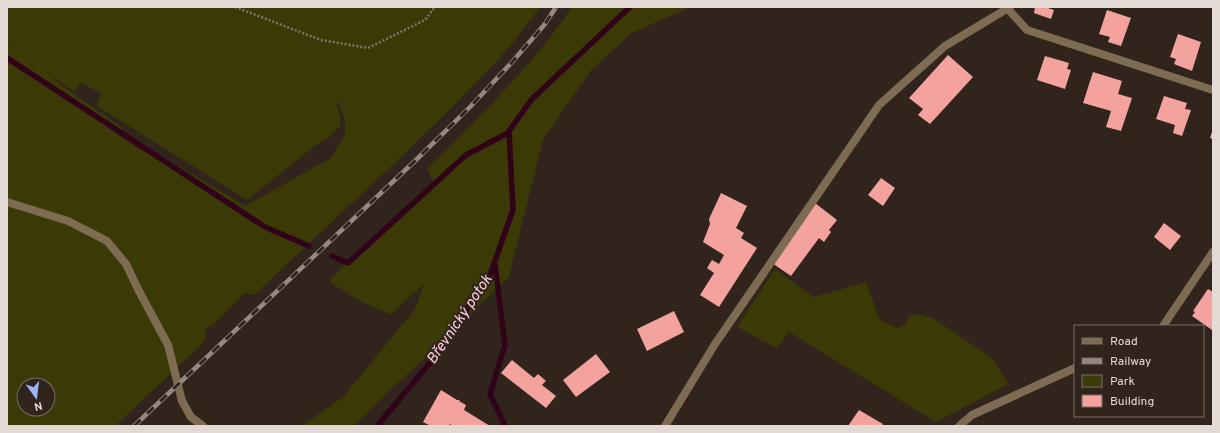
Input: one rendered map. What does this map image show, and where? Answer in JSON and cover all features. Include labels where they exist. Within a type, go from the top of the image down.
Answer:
[{"type":"street","points":[[665,426],[715,344],[879,105],[945,46],[1008,8],[1027,30],[1213,90]]},
{"type":"street","points":[[7,202],[68,221],[107,241],[126,264],[168,345],[182,401],[191,417],[203,426]]},
{"type":"street","points":[[1164,325],[1213,252]]},
{"type":"street","points":[[959,426],[972,415],[1074,368]]},
{"type":"path","points":[[235,7],[321,40],[368,48],[425,20],[435,7]]},
{"type":"green space","points":[[7,7],[540,7],[504,53],[435,124],[368,189],[254,295],[245,293],[212,326],[205,328],[205,341],[115,426],[7,426],[7,44],[15,49],[7,43]],"holes":[[[46,72],[75,91],[81,83],[101,93],[97,106],[247,200],[313,147],[331,136],[340,126],[339,112],[334,99],[340,106],[345,120],[345,134],[331,158],[245,206],[145,146],[141,150],[118,135],[123,128],[66,89]]]},
{"type":"green space","points":[[572,7],[690,7],[632,33],[592,69],[543,139],[509,277],[353,426],[302,426],[343,397],[415,309],[424,284],[391,314],[364,303],[329,282],[341,268],[435,186],[427,168],[504,91],[556,29]]},
{"type":"green space","points":[[775,269],[814,297],[866,282],[879,319],[898,328],[905,325],[910,315],[923,315],[934,319],[992,358],[1009,384],[936,422],[789,332],[777,348],[737,327]]},
{"type":"building","points":[[1035,7],[1045,7],[1054,10],[1051,19],[1034,13]]},
{"type":"building","points":[[1107,10],[1131,18],[1121,46],[1108,42],[1110,37],[1099,34]]},
{"type":"building","points":[[1178,34],[1201,42],[1192,71],[1174,64],[1176,59],[1170,57]]},
{"type":"building","points":[[948,55],[973,77],[930,124],[918,115],[923,109],[909,98]]},
{"type":"building","points":[[1045,56],[1069,63],[1067,69],[1071,70],[1065,89],[1037,80]]},
{"type":"building","points":[[1093,72],[1122,81],[1118,94],[1132,98],[1121,131],[1106,127],[1111,111],[1083,103]]},
{"type":"building","points":[[1164,96],[1187,103],[1185,109],[1191,110],[1182,136],[1173,133],[1175,125],[1156,119]]},
{"type":"building","points":[[1213,129],[1213,139],[1210,138]]},
{"type":"building","points":[[881,178],[895,188],[883,206],[868,195]]},
{"type":"building","points":[[721,193],[747,206],[736,228],[744,233],[741,238],[757,248],[719,307],[700,295],[714,273],[707,268],[712,260],[719,264],[724,255],[703,242],[710,224],[709,219]]},
{"type":"building","points":[[815,203],[837,220],[829,230],[831,232],[824,242],[819,238],[791,276],[772,263]]},
{"type":"building","points":[[1164,223],[1181,236],[1170,250],[1154,237]]},
{"type":"building","points":[[1208,289],[1213,292],[1212,330],[1192,316],[1195,312],[1193,311]]},
{"type":"building","points":[[674,311],[684,332],[647,351],[637,329]]},
{"type":"building","points":[[596,354],[610,372],[576,397],[563,380]]},
{"type":"building","points":[[512,360],[534,378],[538,374],[546,381],[542,385],[556,396],[546,408],[501,373]]},
{"type":"building","points":[[441,390],[457,400],[460,400],[459,401],[466,405],[464,410],[490,426],[453,426],[450,424],[449,426],[431,426],[423,422]]},
{"type":"building","points":[[859,410],[883,424],[882,426],[848,426]]},
{"type":"waterway","name":"Břevnický potok","points":[[377,426],[435,357],[490,275],[513,210],[509,131],[532,99],[630,7]]},
{"type":"waterway","points":[[7,58],[265,227],[309,246]]},
{"type":"waterway","points":[[332,256],[348,263],[466,155],[508,133]]},
{"type":"waterway","points":[[495,265],[505,345],[490,394],[505,426]]},
{"type":"railway","points":[[134,426],[417,159],[471,106],[545,24],[556,7]]}]
